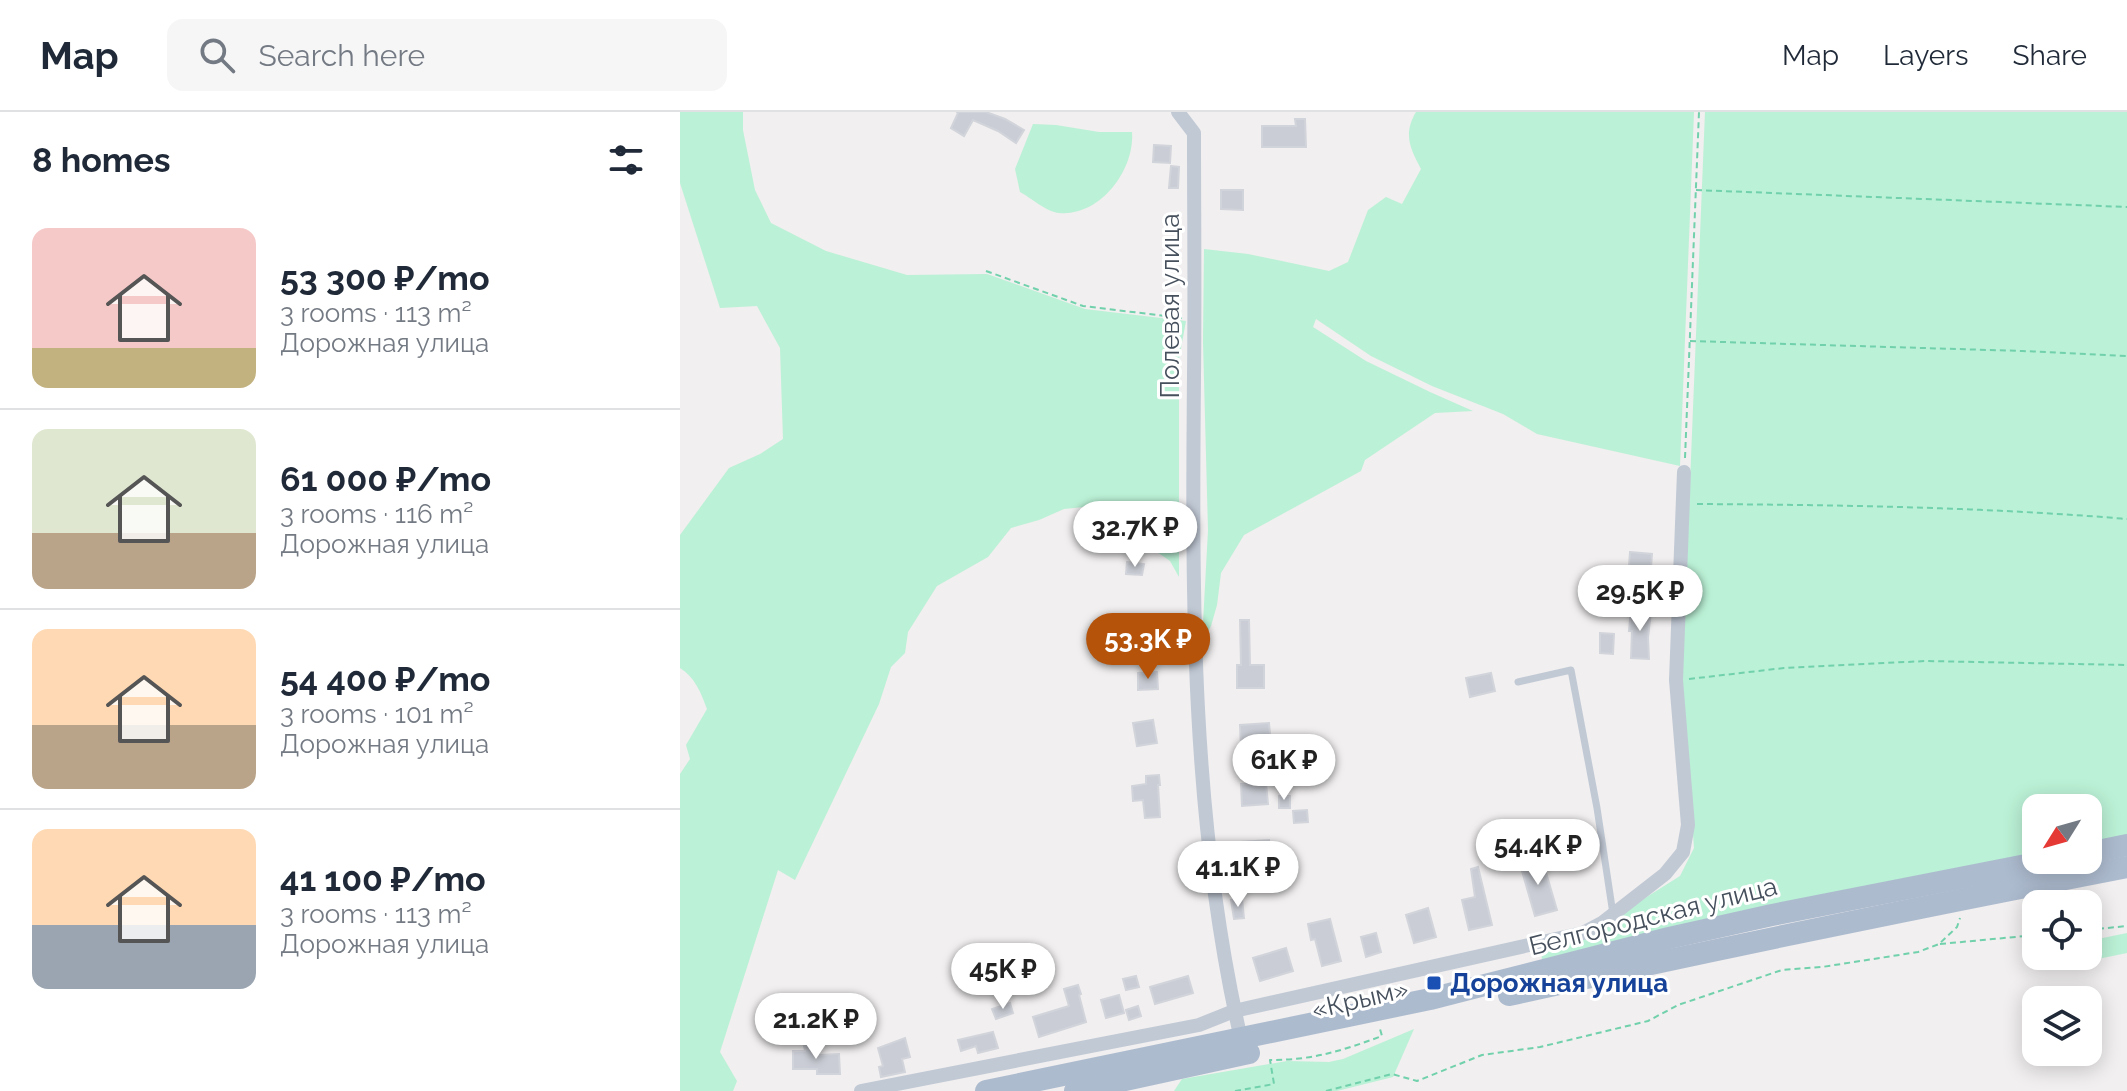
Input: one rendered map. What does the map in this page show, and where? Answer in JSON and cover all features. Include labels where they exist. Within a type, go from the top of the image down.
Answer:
[{"type":"main road","points":[[2102,850],[2127,845]]},
{"type":"main road","name":"«Крым»","points":[[1075,1091],[1132,1086],[1971,890],[2127,867]]},
{"type":"main road","name":"Белгородская улица","points":[[986,1091],[1430,999],[1772,915],[1971,890],[2022,871]]},
{"type":"street","name":"Полевая улица","points":[[1178,112],[1194,133],[1193,505],[1198,730],[1208,850],[1234,1011]]},
{"type":"street","points":[[861,1091],[1199,1025],[1234,1011],[1583,933],[1602,923],[1665,874],[1683,852],[1688,825],[1676,680],[1684,472]]},
{"type":"street","points":[[1234,1011],[1241,1039]]},
{"type":"lane","points":[[1518,682],[1571,670],[1613,914]]},
{"type":"path","points":[[1684,472],[1699,112]]},
{"type":"path","points":[[1696,190],[2127,207]]},
{"type":"path","points":[[986,271],[1083,306],[1195,319]]},
{"type":"path","points":[[1690,341],[2127,356]]},
{"type":"path","points":[[1683,504],[1891,505],[2127,519]]},
{"type":"path","points":[[1676,680],[1784,668],[1926,661],[2127,665]]},
{"type":"path","points":[[1939,944],[1957,927],[1971,890]]},
{"type":"path","points":[[2102,929],[2127,926]]},
{"type":"path","points":[[1326,1091],[1392,1074],[1417,1081],[1482,1055],[1540,1047],[1648,1021],[1678,1005],[1782,970],[1918,952],[1939,944],[2022,936]]},
{"type":"path","points":[[1235,1091],[1274,1084]]},
{"type":"green space","points":[[680,112],[743,112],[743,130],[755,190],[771,223],[826,251],[907,275],[987,274],[1085,309],[1186,321],[1179,359],[1179,577],[1170,561],[1140,540],[1116,516],[1094,506],[1064,509],[1011,528],[988,557],[937,586],[908,632],[905,653],[891,667],[879,704],[795,880],[778,870],[720,1052],[737,1081],[733,1091],[680,1091],[680,774],[690,759],[686,745],[707,709],[694,681],[680,668],[680,535],[729,468],[783,439],[780,348],[757,306],[720,308],[680,183]]},
{"type":"green space","points":[[1416,112],[1694,112],[1680,466],[1537,434],[1503,414],[1432,386],[1371,356],[1316,319],[1313,327],[1366,361],[1473,411],[1435,413],[1365,460],[1361,471],[1244,535],[1221,573],[1217,605],[1202,642],[1208,530],[1204,249],[1248,254],[1329,271],[1348,262],[1368,210],[1386,197],[1402,204],[1421,169],[1409,134]]},
{"type":"green space","points":[[1705,112],[2127,112],[2127,837],[2102,842],[2102,794],[2022,794],[2022,859],[1542,960],[1541,951],[1575,942],[1680,876],[1694,848],[1682,681]]},
{"type":"green space","points":[[1033,124],[1099,132],[1132,132],[1128,161],[1112,188],[1101,199],[1074,212],[1054,212],[1020,192],[1015,169]]},
{"type":"green space","points":[[2127,933],[2127,953],[2102,958],[2102,938]]},
{"type":"green space","points":[[1414,1029],[1393,1077],[1337,1091],[1174,1091],[1182,1079],[1287,1061],[1329,1062],[1343,1059]]},
{"type":"building","points":[[957,112],[986,112],[1024,130],[1016,143],[973,120],[964,136],[951,128]]},
{"type":"building","points":[[1295,119],[1305,119],[1306,147],[1262,147],[1262,126],[1296,126]]},
{"type":"building","points":[[1154,145],[1171,146],[1170,163],[1153,162]]},
{"type":"building","points":[[1171,166],[1179,167],[1178,188],[1169,188]]},
{"type":"building","points":[[1221,190],[1243,190],[1243,210],[1221,209]]},
{"type":"building","points":[[1630,552],[1652,554],[1651,568],[1629,566]]},
{"type":"building","points":[[1127,562],[1144,564],[1142,575],[1126,574]]},
{"type":"building","points":[[1631,609],[1651,611],[1649,659],[1631,658]]},
{"type":"building","points":[[1240,620],[1249,620],[1250,665],[1264,665],[1264,688],[1237,688],[1237,665],[1241,665]]},
{"type":"building","points":[[1600,633],[1614,634],[1613,654],[1600,653]]},
{"type":"building","points":[[1160,641],[1161,652],[1148,653],[1147,642]]},
{"type":"building","points":[[1157,672],[1158,689],[1138,690],[1138,673]]},
{"type":"building","points":[[1491,673],[1495,691],[1470,697],[1466,678]]},
{"type":"building","points":[[1153,720],[1157,743],[1137,746],[1133,723]]},
{"type":"building","points":[[1269,723],[1271,745],[1241,748],[1240,725]]},
{"type":"building","points":[[1159,775],[1160,817],[1145,818],[1143,800],[1133,801],[1132,786],[1146,784],[1146,776]]},
{"type":"building","points":[[1266,783],[1268,804],[1242,806],[1241,784]]},
{"type":"building","points":[[1279,796],[1290,796],[1290,808],[1279,808]]},
{"type":"building","points":[[1307,810],[1308,822],[1294,823],[1293,811]]},
{"type":"building","points":[[1269,840],[1271,866],[1243,868],[1241,842]]},
{"type":"building","points":[[1542,859],[1557,910],[1535,916],[1520,864]]},
{"type":"building","points":[[1478,867],[1492,925],[1469,930],[1462,900],[1475,897],[1471,869]]},
{"type":"building","points":[[1242,899],[1244,918],[1234,919],[1231,900]]},
{"type":"building","points":[[1428,908],[1436,937],[1414,943],[1406,915]]},
{"type":"building","points":[[1330,919],[1341,961],[1322,966],[1308,924]]},
{"type":"building","points":[[1376,933],[1381,952],[1366,957],[1361,937]]},
{"type":"building","points":[[1286,948],[1293,971],[1260,981],[1253,958]]},
{"type":"building","points":[[1136,976],[1139,987],[1126,990],[1123,979]]},
{"type":"building","points":[[1188,976],[1193,993],[1155,1004],[1150,987]]},
{"type":"building","points":[[1078,985],[1086,1022],[1039,1037],[1033,1017],[1069,1006],[1064,989]]},
{"type":"building","points":[[1119,995],[1124,1013],[1106,1018],[1101,1000]]},
{"type":"building","points":[[1010,1003],[1013,1013],[996,1019],[992,1009]]},
{"type":"building","points":[[1138,1006],[1141,1016],[1129,1020],[1126,1010]]},
{"type":"building","points":[[993,1032],[998,1048],[978,1053],[976,1046],[961,1051],[958,1040]]},
{"type":"building","points":[[905,1038],[910,1057],[902,1059],[905,1072],[881,1077],[879,1067],[883,1066],[878,1048]]},
{"type":"building","points":[[818,1044],[819,1055],[839,1054],[840,1074],[817,1074],[817,1069],[793,1069],[793,1051],[805,1051],[804,1046]]},
{"type":"place","name":"Дорожная улица","points":[[1434,983]]}]
